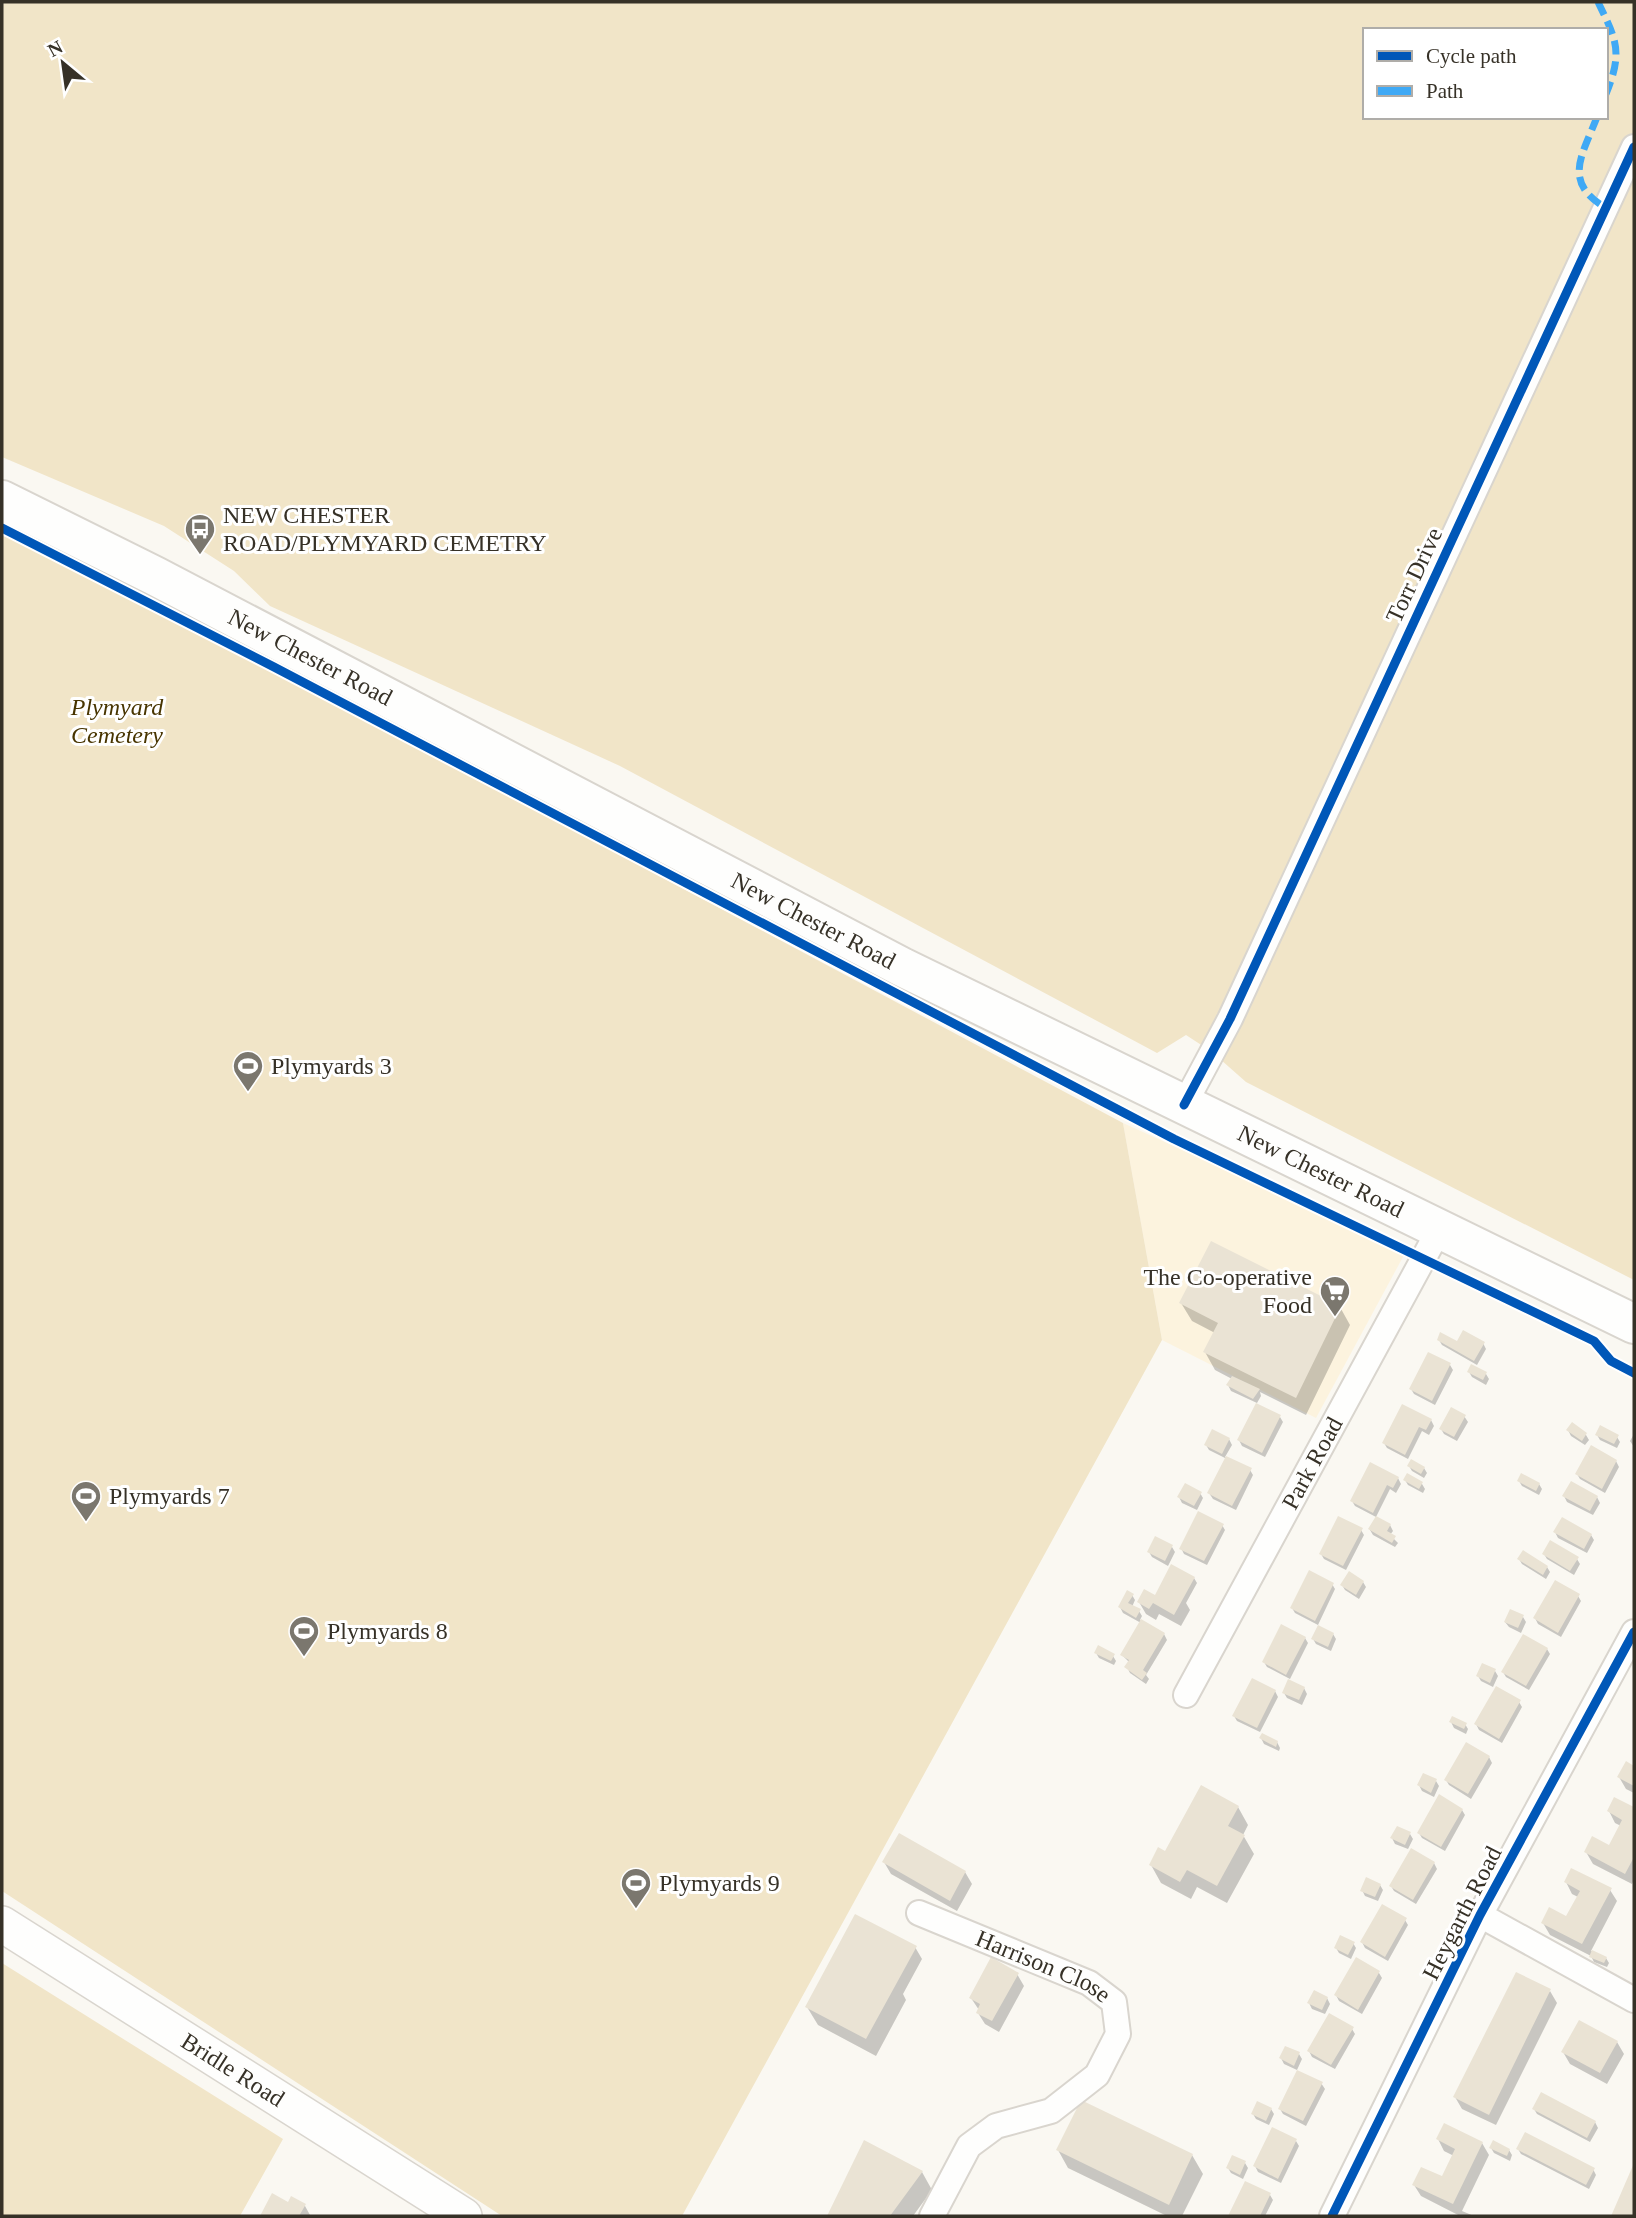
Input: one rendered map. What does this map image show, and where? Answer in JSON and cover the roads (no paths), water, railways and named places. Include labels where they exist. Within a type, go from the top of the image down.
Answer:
[{"type":"highway","name":"New Chester Road","points":[[2,500],[179,589],[902,967],[1634,1324]]},
{"type":"street","name":"Torr Drive","points":[[1184,1105],[1230,1019],[1634,147]]},
{"type":"street","name":"Park Road","points":[[1186,1695],[1439,1230]]},
{"type":"street","name":"Heygarth Road","points":[[1332,2216],[1480,1915],[1634,1632]]},
{"type":"street","name":"Harrison Close","points":[[919,1913],[1089,1983],[1114,2003],[1118,2034],[1097,2075],[1051,2111],[996,2126],[969,2146],[932,2216]]},
{"type":"street","points":[[1480,1915],[1634,2000]]},
{"type":"street","name":"Bridle Road","points":[[2,1924],[464,2216]]},
{"type":"place","name":"NEW CHESTER ROAD/PLYMYARD CEMETRY","points":[[200,556]]},
{"type":"place","name":"Plymyards 3","points":[[248,1093]]},
{"type":"place","name":"The Co-operative Food","points":[[1335,1318]]},
{"type":"place","name":"Plymyards 7","points":[[86,1523]]},
{"type":"place","name":"Plymyards 8","points":[[304,1658]]},
{"type":"place","name":"Plymyards 9","points":[[636,1910]]},
{"type":"park label","name":"Plymyard Cemetery","points":[[117,721]]}]
